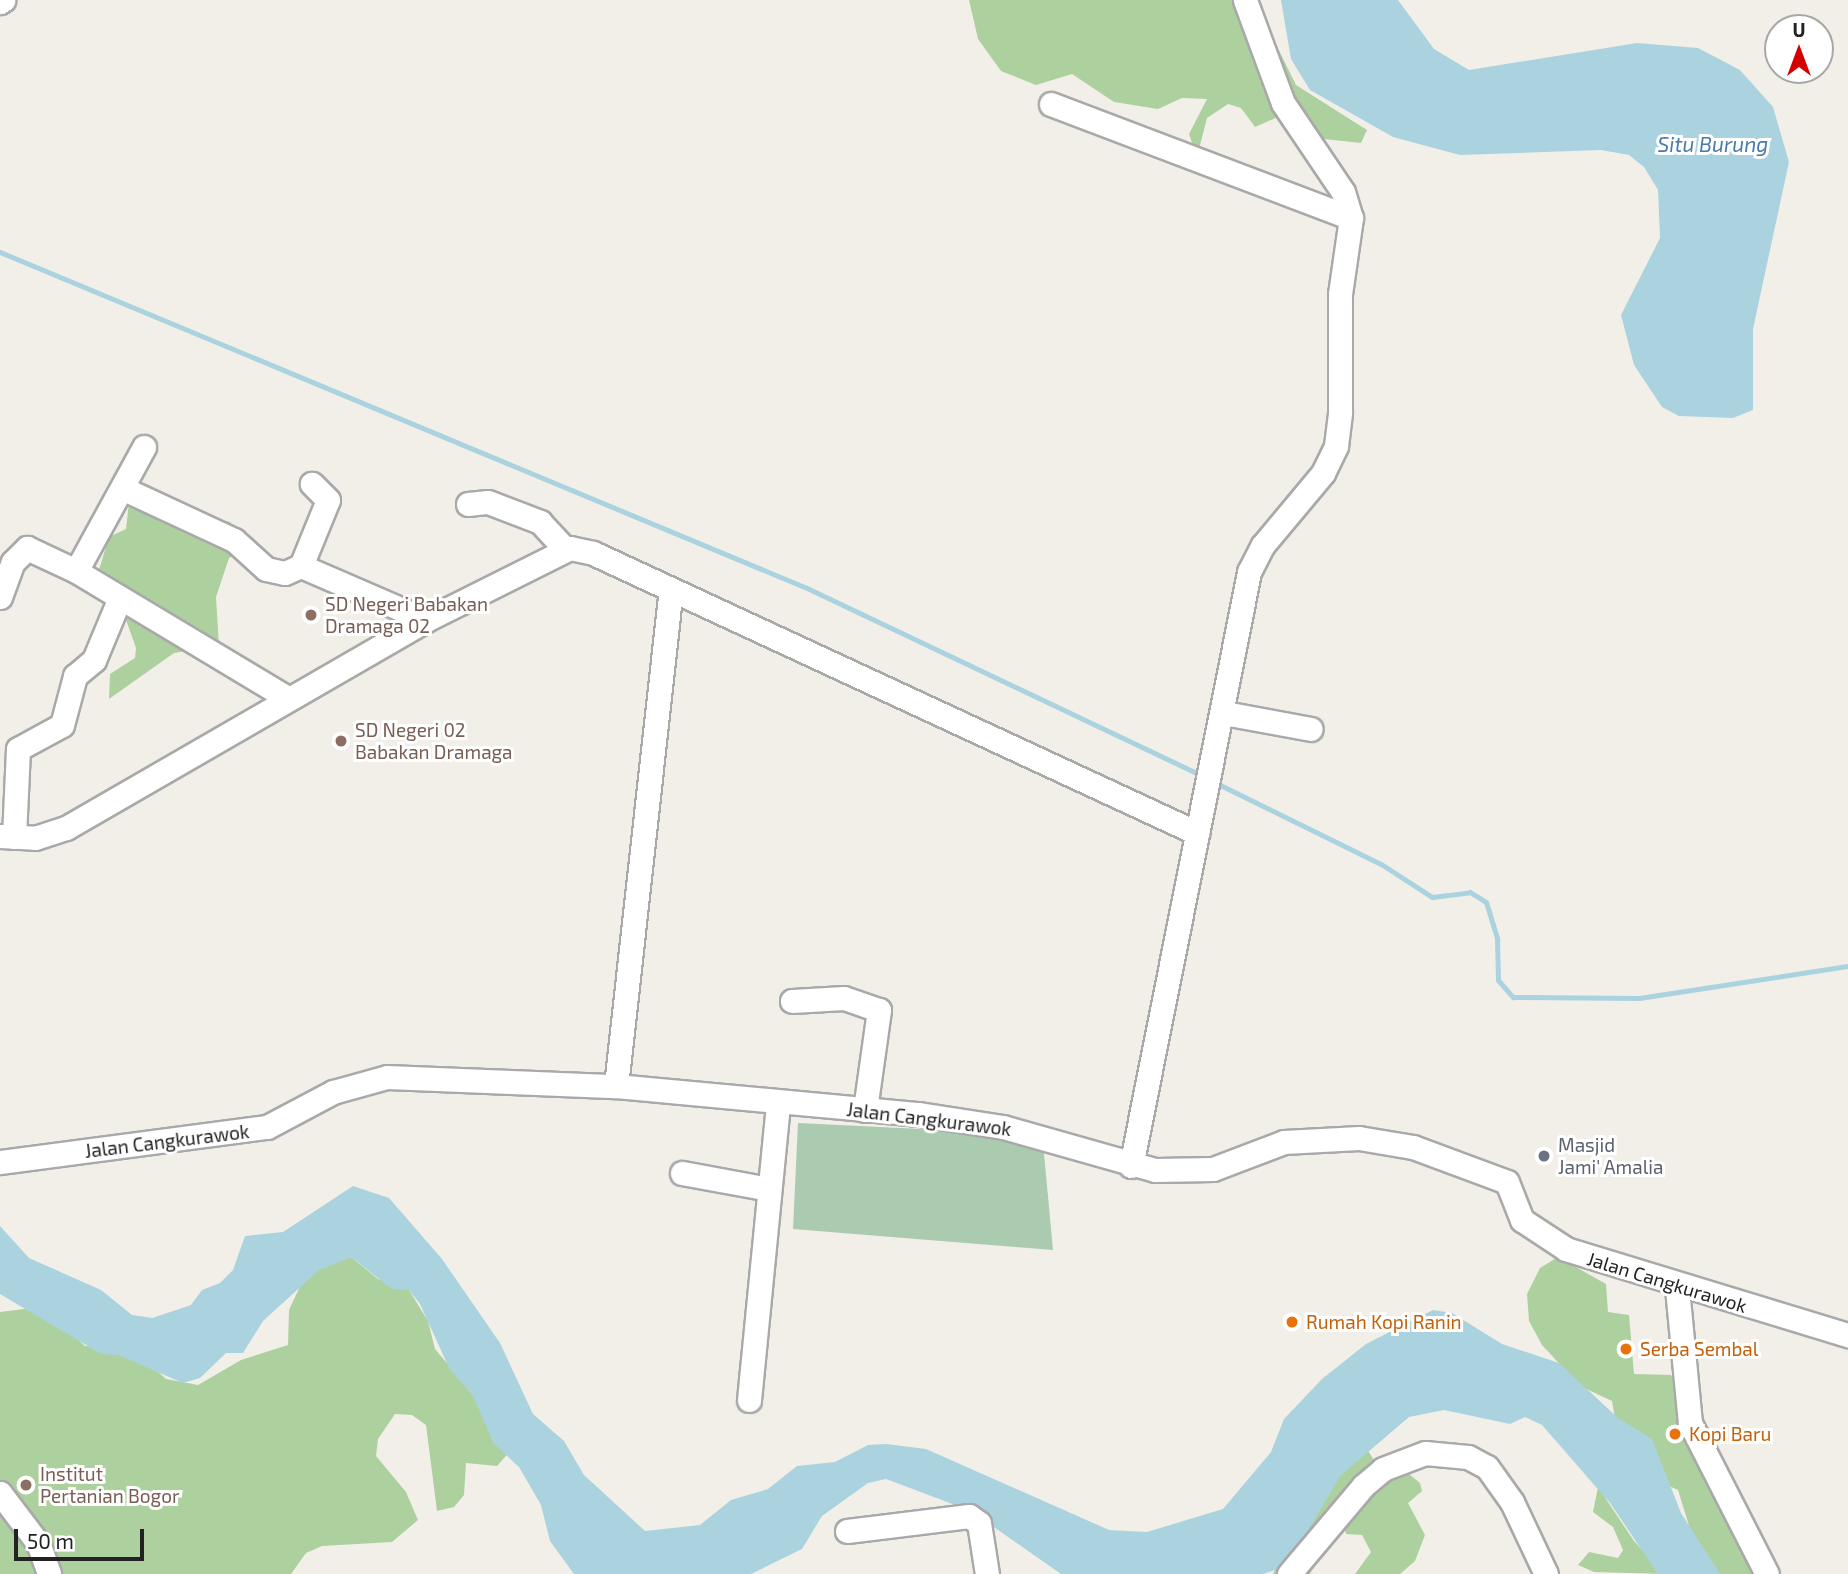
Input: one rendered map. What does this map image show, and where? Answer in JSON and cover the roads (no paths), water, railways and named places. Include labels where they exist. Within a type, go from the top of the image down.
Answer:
[{"type":"street","points":[[1131,1166],[1197,833],[1224,713],[1249,572],[1336,446],[1340,294],[1351,218],[1343,192],[1283,103],[1245,0]]},
{"type":"street","points":[[1051,104],[1351,218]]},
{"type":"street","points":[[76,571],[124,489],[144,447]]},
{"type":"street","points":[[124,489],[234,540],[266,569],[285,573],[301,566],[328,500],[312,484]]},
{"type":"street","points":[[468,504],[488,502],[540,522],[565,549]]},
{"type":"street","points":[[0,597],[13,562],[27,548],[76,571],[119,600],[287,698]]},
{"type":"street","points":[[119,600],[94,660],[75,676],[62,725],[18,749],[7,836],[49,836],[66,828],[426,620],[565,549],[593,553],[1197,833]]},
{"type":"street","points":[[301,566],[426,620]]},
{"type":"street","points":[[616,1086],[671,591]]},
{"type":"street","points":[[1224,713],[1311,729]]},
{"type":"street","points":[[792,1001],[844,998],[879,1010],[865,1110]]},
{"type":"street","name":"Jalan Cangkurawok","points":[[0,1162],[267,1127],[365,1080],[616,1086],[865,1110],[1003,1126],[1131,1166],[1193,1171],[1284,1142],[1386,1141],[1485,1170],[1507,1182],[1512,1205],[1539,1234],[1677,1288],[1848,1335]]},
{"type":"street","points":[[749,1400],[778,1103]]},
{"type":"street","points":[[682,1173],[769,1189]]},
{"type":"street","points":[[1677,1288],[1690,1423],[1767,1574]]},
{"type":"street","points":[[1289,1574],[1363,1486],[1383,1469],[1425,1453],[1468,1457],[1487,1468],[1512,1502],[1546,1574]]},
{"type":"street","points":[[0,1493],[38,1543],[49,1574]]},
{"type":"street","points":[[847,1531],[969,1516],[979,1523],[987,1574]]},
{"type":"water","name":"Situ Burung","points":[[1281,0],[1398,0],[1434,49],[1469,70],[1637,43],[1698,48],[1740,70],[1773,107],[1789,162],[1753,329],[1753,410],[1733,418],[1679,416],[1662,407],[1634,365],[1621,315],[1660,238],[1658,190],[1644,167],[1629,155],[1601,150],[1460,155],[1393,137],[1310,90],[1291,59]]},
{"type":"water","points":[[353,1186],[389,1198],[442,1259],[500,1343],[533,1414],[564,1441],[584,1475],[645,1531],[700,1525],[731,1500],[768,1489],[797,1466],[835,1462],[868,1445],[886,1444],[926,1449],[1109,1530],[1147,1532],[1223,1509],[1271,1452],[1284,1419],[1322,1379],[1366,1344],[1433,1310],[1452,1313],[1502,1344],[1559,1363],[1618,1418],[1652,1439],[1681,1513],[1720,1574],[1658,1574],[1610,1503],[1542,1425],[1525,1417],[1510,1424],[1444,1410],[1409,1417],[1340,1476],[1302,1541],[1278,1569],[1263,1574],[1061,1574],[971,1511],[886,1479],[868,1483],[822,1516],[802,1549],[751,1574],[574,1574],[550,1541],[541,1505],[519,1467],[494,1444],[473,1396],[449,1368],[420,1304],[409,1290],[392,1289],[351,1257],[318,1271],[263,1321],[243,1353],[226,1353],[200,1378],[183,1383],[118,1355],[101,1354],[0,1294],[0,1226],[29,1258],[101,1290],[132,1315],[152,1318],[191,1305],[202,1290],[220,1283],[233,1270],[245,1236],[283,1232]]},
{"type":"waterway","points":[[0,252],[809,589],[1203,776]]},
{"type":"waterway","points":[[1212,781],[1381,864],[1432,897],[1470,892],[1486,902],[1497,939],[1498,980],[1513,997],[1639,998],[1848,966]]},
{"type":"place","name":"SD Negeri Babakan Dramaga 02","points":[[311,615]]},
{"type":"place","name":"SD Negeri 02 Babakan Dramaga","points":[[341,741]]},
{"type":"place","name":"Masjid Jami' Amalia","points":[[1544,1156]]},
{"type":"place","name":"Rumah Kopi Ranin","points":[[1292,1322]]},
{"type":"place","name":"Serba Sembal","points":[[1626,1349]]},
{"type":"place","name":"Kopi Baru","points":[[1675,1434]]},
{"type":"place","name":"Institut Pertanian Bogor","points":[[26,1485]]}]
